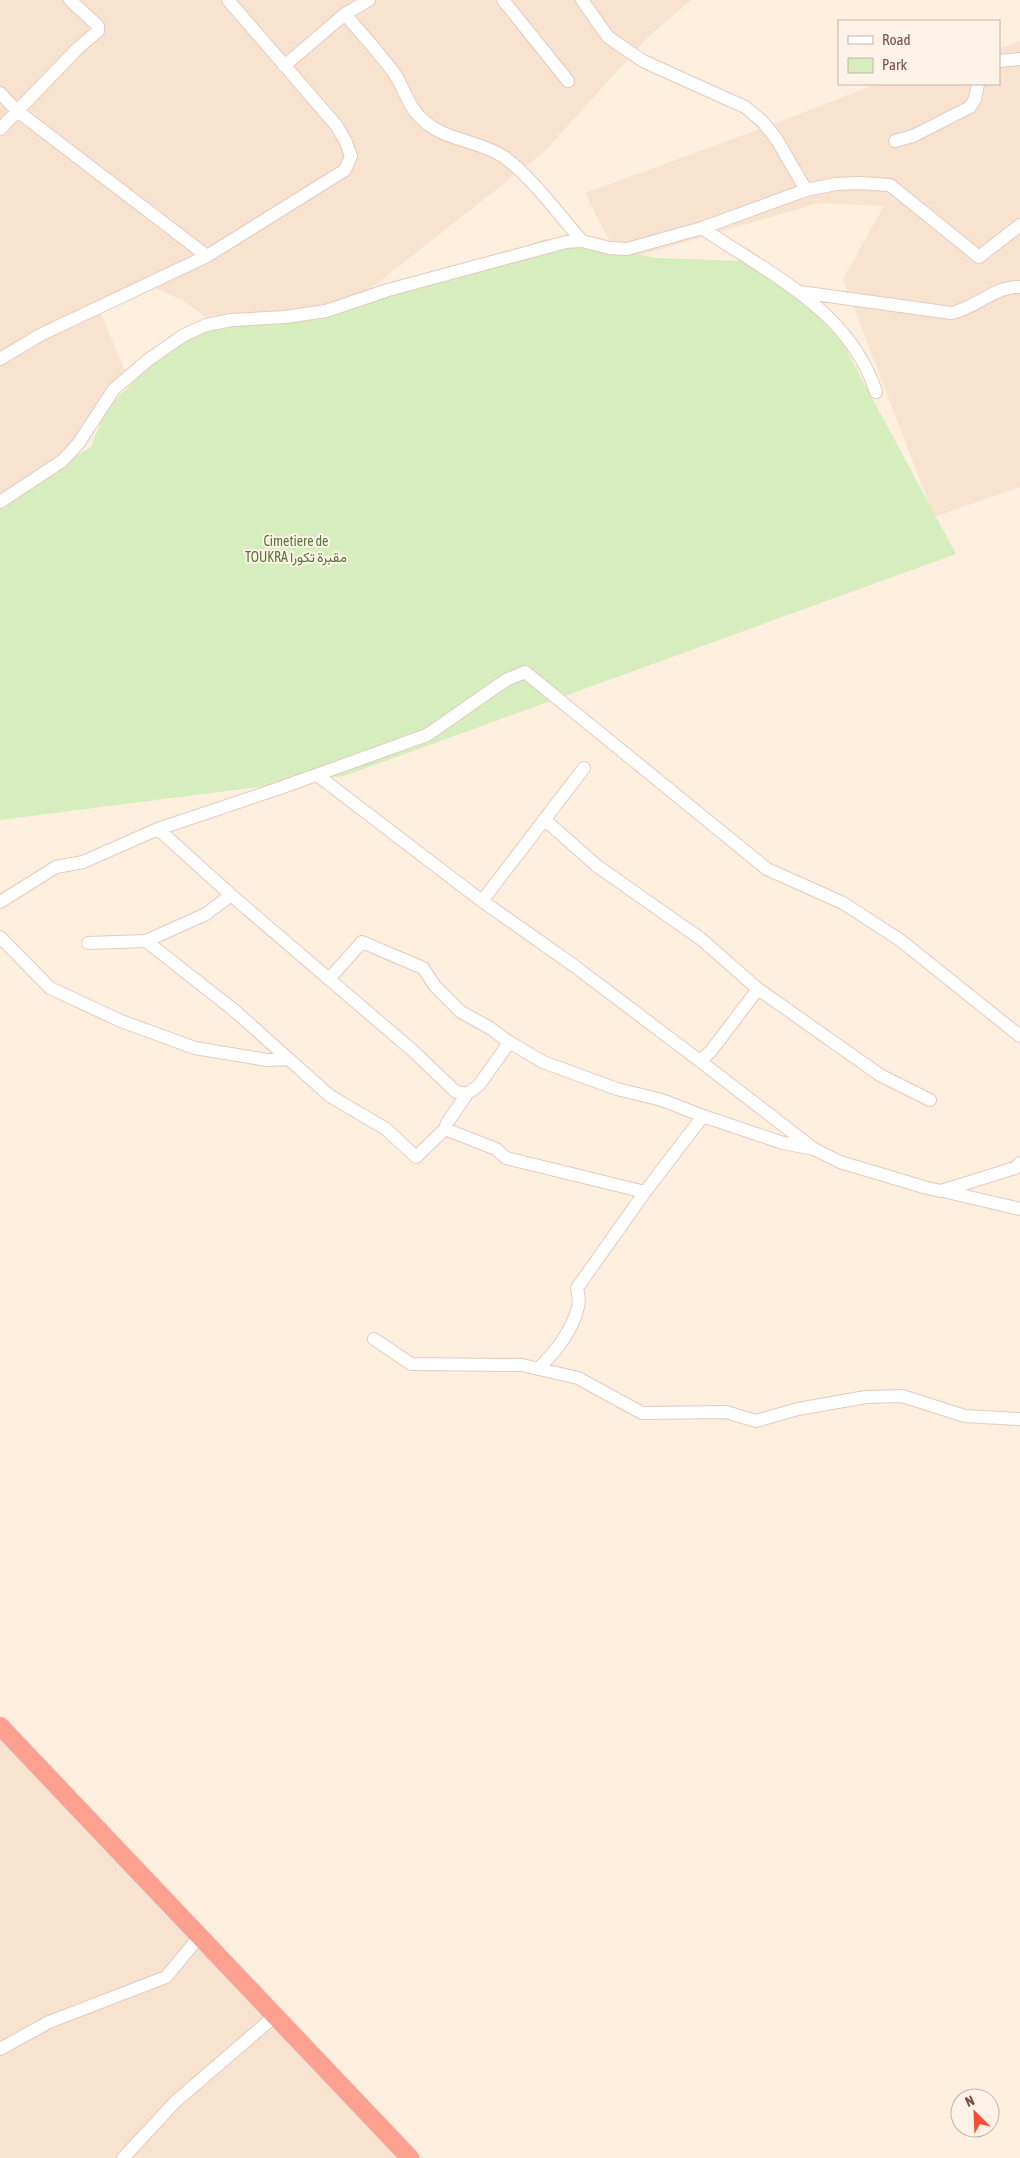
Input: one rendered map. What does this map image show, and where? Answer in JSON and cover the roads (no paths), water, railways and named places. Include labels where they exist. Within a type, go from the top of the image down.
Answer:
[{"type":"highway","points":[[0,1726],[410,2158]]},
{"type":"street","points":[[0,129],[16,110],[99,28],[70,0]]},
{"type":"street","points":[[0,359],[40,335],[207,256],[345,170],[351,156],[345,140],[336,125],[228,0]]},
{"type":"street","points":[[284,66],[345,14],[369,0]]},
{"type":"street","points":[[503,0],[568,81]]},
{"type":"street","points":[[582,0],[608,37],[643,61],[746,107],[763,122],[777,140],[806,190]]},
{"type":"street","points":[[345,14],[396,77],[418,116],[438,131],[459,140],[486,147],[504,158],[524,175],[582,241]]},
{"type":"street","points":[[1000,61],[1020,59]]},
{"type":"street","points":[[895,140],[912,136],[970,107],[975,99],[978,85]]},
{"type":"street","points":[[0,94],[16,110],[207,256]]},
{"type":"street","points":[[0,502],[62,461],[78,444],[114,389],[155,355],[184,335],[206,325],[232,320],[285,317],[326,311],[388,290],[551,245],[582,241],[610,248],[628,249],[702,228],[806,190],[843,184],[890,186],[979,256],[1020,225]]},
{"type":"street","points":[[702,228],[799,292],[829,317],[847,336],[862,357],[876,392]]},
{"type":"street","points":[[799,292],[951,313],[967,309],[1005,288],[1020,287]]},
{"type":"street","points":[[0,902],[56,867],[84,862],[158,829],[427,735],[506,680],[525,672],[767,869],[844,903],[892,934],[1020,1036]]},
{"type":"street","points":[[482,902],[544,818],[584,768]]},
{"type":"street","points":[[317,775],[482,902],[573,964],[814,1149],[840,1162],[927,1188],[1020,1209]]},
{"type":"street","points":[[544,818],[597,866],[700,939],[758,988],[880,1074],[930,1100]]},
{"type":"street","points":[[158,829],[231,895],[412,1050],[456,1092],[467,1094]]},
{"type":"street","points":[[88,943],[146,941],[206,914],[231,895]]},
{"type":"street","points":[[0,937],[50,988],[121,1021],[195,1048],[267,1060],[288,1059]]},
{"type":"street","points":[[146,941],[235,1011],[330,1096],[386,1129],[416,1157],[446,1130],[447,1123],[467,1094],[479,1085],[509,1043]]},
{"type":"street","points":[[329,979],[362,942],[423,968],[435,986],[461,1012],[543,1062],[617,1089],[662,1100],[783,1143],[814,1149]]},
{"type":"street","points":[[700,1061],[711,1051],[758,988]]},
{"type":"street","points":[[538,1369],[557,1350],[569,1329],[579,1306],[577,1288],[645,1192],[703,1116]]},
{"type":"street","points":[[446,1130],[496,1149],[506,1158],[645,1192]]},
{"type":"street","points":[[941,1191],[1015,1168],[1020,1163]]},
{"type":"street","points":[[374,1339],[411,1364],[522,1364],[578,1378],[642,1414],[726,1412],[756,1421],[798,1409],[866,1396],[902,1396],[965,1416],[1020,1419]]},
{"type":"street","points":[[0,2049],[49,2022],[166,1977],[200,1936]]},
{"type":"street","points":[[123,2158],[175,2102],[276,2015]]},
{"type":"park label","name":"Cimetiere de TOUKRA مقبرة تكورا","points":[[296,550]]}]
